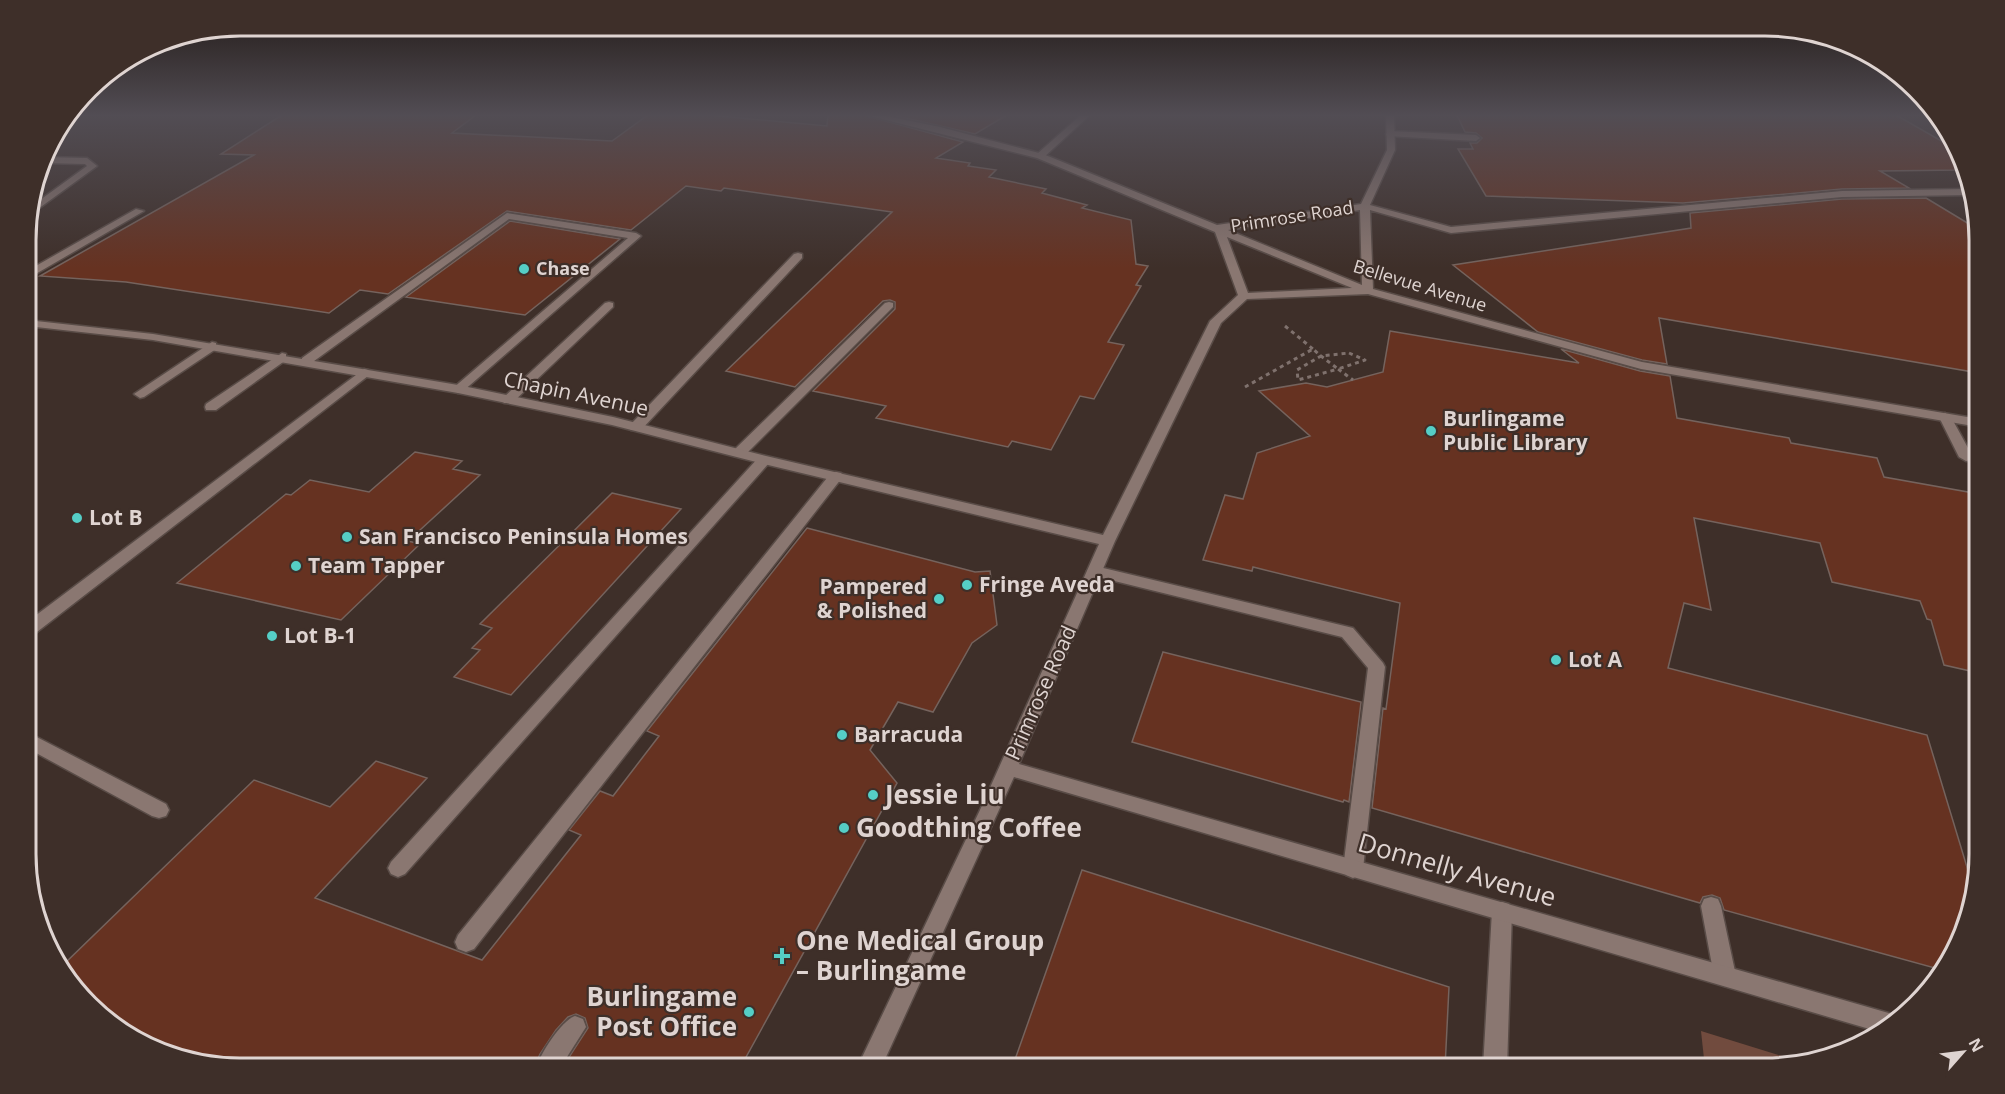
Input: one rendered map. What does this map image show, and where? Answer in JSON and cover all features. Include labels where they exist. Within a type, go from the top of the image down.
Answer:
[{"type":"street","points":[[40,205],[93,166]]},
{"type":"street","name":"Bellevue Avenue","points":[[1065,166],[1368,291],[1641,365],[1969,421]]},
{"type":"street","name":"Primrose Road","points":[[1368,291],[1365,206],[1384,166]]},
{"type":"street","points":[[1365,206],[1451,230],[1842,194],[1963,192]]},
{"type":"street","name":"Primrose Road","points":[[874,1058],[1008,768],[1108,542],[1216,321],[1244,296],[1219,228],[1365,206]]},
{"type":"street","points":[[36,271],[139,211]]},
{"type":"street","points":[[306,362],[507,216],[636,236],[458,389]]},
{"type":"street","points":[[636,427],[798,256]]},
{"type":"street","points":[[1244,296],[1368,291]]},
{"type":"street","points":[[508,400],[609,305]]},
{"type":"street","points":[[739,453],[889,305]]},
{"type":"street","name":"Chapin Avenue","points":[[36,324],[212,346],[458,389],[636,427],[1108,542]]},
{"type":"street","points":[[140,394],[212,346]]},
{"type":"street","points":[[211,407],[282,357]]},
{"type":"street","points":[[36,624],[364,373]]},
{"type":"street","points":[[1945,417],[1966,457]]},
{"type":"street","points":[[398,868],[764,460]]},
{"type":"street","points":[[466,942],[836,476]]},
{"type":"street","points":[[1095,572],[1347,632],[1377,667],[1353,869]]},
{"type":"street","points":[[36,744],[159,810]]},
{"type":"street","name":"Donnelly Avenue","points":[[1008,768],[1882,1021]]},
{"type":"street","points":[[1711,906],[1725,976]]},
{"type":"street","points":[[1495,1058],[1502,911]]},
{"type":"street","points":[[554,1058],[575,1027]]},
{"type":"path","points":[[1285,326],[1353,380]]},
{"type":"path","points":[[1245,387],[1313,349]]},
{"type":"path","points":[[1349,353],[1365,360],[1298,380],[1297,370],[1321,356],[1349,353]]},
{"type":"shaded area","points":[[1701,1031],[1785,1057],[1778,1058],[1704,1058]]},
{"type":"building","points":[[234,166],[968,166],[996,170],[989,177],[1046,189],[1042,193],[1087,205],[1082,208],[1131,220],[1136,264],[1148,266],[1136,285],[1141,286],[1108,342],[1124,345],[1094,399],[1080,396],[1051,450],[1012,441],[1008,447],[876,418],[886,406],[813,391],[895,309],[895,302],[890,300],[883,301],[795,387],[726,371],[892,212],[724,188],[721,191],[686,186],[631,230],[507,211],[388,294],[360,290],[329,313],[126,282],[40,276]]},
{"type":"building","points":[[1468,166],[1954,166],[1956,170],[1880,171],[1909,188],[1842,189],[1683,203],[1486,196]]},
{"type":"building","points":[[1926,198],[1968,224],[1969,371],[1659,318],[1667,364],[1642,360],[1538,332],[1453,265],[1691,228],[1690,213],[1842,199]]},
{"type":"building","name":"Chase","points":[[510,221],[620,239],[525,315],[406,297]]},
{"type":"building","name":"Lot A","points":[[1390,331],[1579,363],[1561,349],[1640,371],[1670,376],[1677,418],[1789,438],[1791,443],[1877,458],[1884,477],[1969,492],[1969,671],[1944,665],[1931,620],[1927,619],[1920,601],[1832,582],[1820,543],[1694,518],[1711,610],[1684,603],[1668,668],[1927,735],[1968,871],[1962,907],[1953,932],[1934,968],[1724,910],[1720,898],[1712,895],[1703,897],[1700,903],[1372,808],[1383,708],[1386,709],[1400,603],[1253,567],[1252,571],[1203,560],[1225,495],[1243,499],[1257,453],[1310,436],[1259,391],[1306,383],[1327,387],[1383,372]]},
{"type":"building","points":[[415,452],[462,461],[453,469],[480,475],[408,541],[420,544],[341,620],[177,583],[286,494],[291,495],[310,480],[369,492]]},
{"type":"building","points":[[612,493],[681,509],[511,695],[454,677],[480,650],[472,648],[492,628],[480,624]]},
{"type":"building","points":[[807,528],[975,572],[990,571],[997,625],[972,643],[933,712],[898,702],[870,750],[897,783],[746,1058],[568,1058],[588,1028],[585,1018],[576,1014],[568,1017],[556,1030],[538,1058],[240,1058],[214,1056],[187,1051],[138,1031],[106,1007],[87,988],[67,962],[254,780],[330,807],[376,761],[427,778],[315,898],[482,960],[581,835],[569,830],[600,791],[613,796],[659,736],[647,731]]},
{"type":"building","points":[[1163,652],[1361,702],[1349,802],[1132,742]]},
{"type":"building","points":[[1082,870],[1449,987],[1445,1058],[1016,1058]]},
{"type":"place","name":"Chase","points":[[524,269]]},
{"type":"place","name":"Burlingame Public Library","points":[[1431,431]]},
{"type":"place","name":"Lot B","points":[[77,518]]},
{"type":"place","name":"San Francisco Peninsula Homes","points":[[347,537]]},
{"type":"place","name":"Team Tapper","points":[[296,566]]},
{"type":"place","name":"Fringe Aveda","points":[[967,585]]},
{"type":"place","name":"Pampered & Polished","points":[[939,599]]},
{"type":"place","name":"Lot B-1","points":[[272,636]]},
{"type":"place","name":"Lot A","points":[[1556,660]]},
{"type":"place","name":"Barracuda","points":[[842,735]]},
{"type":"place","name":"Jessie Liu","points":[[873,795]]},
{"type":"place","name":"Goodthing Coffee","points":[[844,828]]},
{"type":"place","name":"One Medical Group – Burlingame","points":[[782,956]]},
{"type":"place","name":"Burlingame Post Office","points":[[749,1012]]}]
